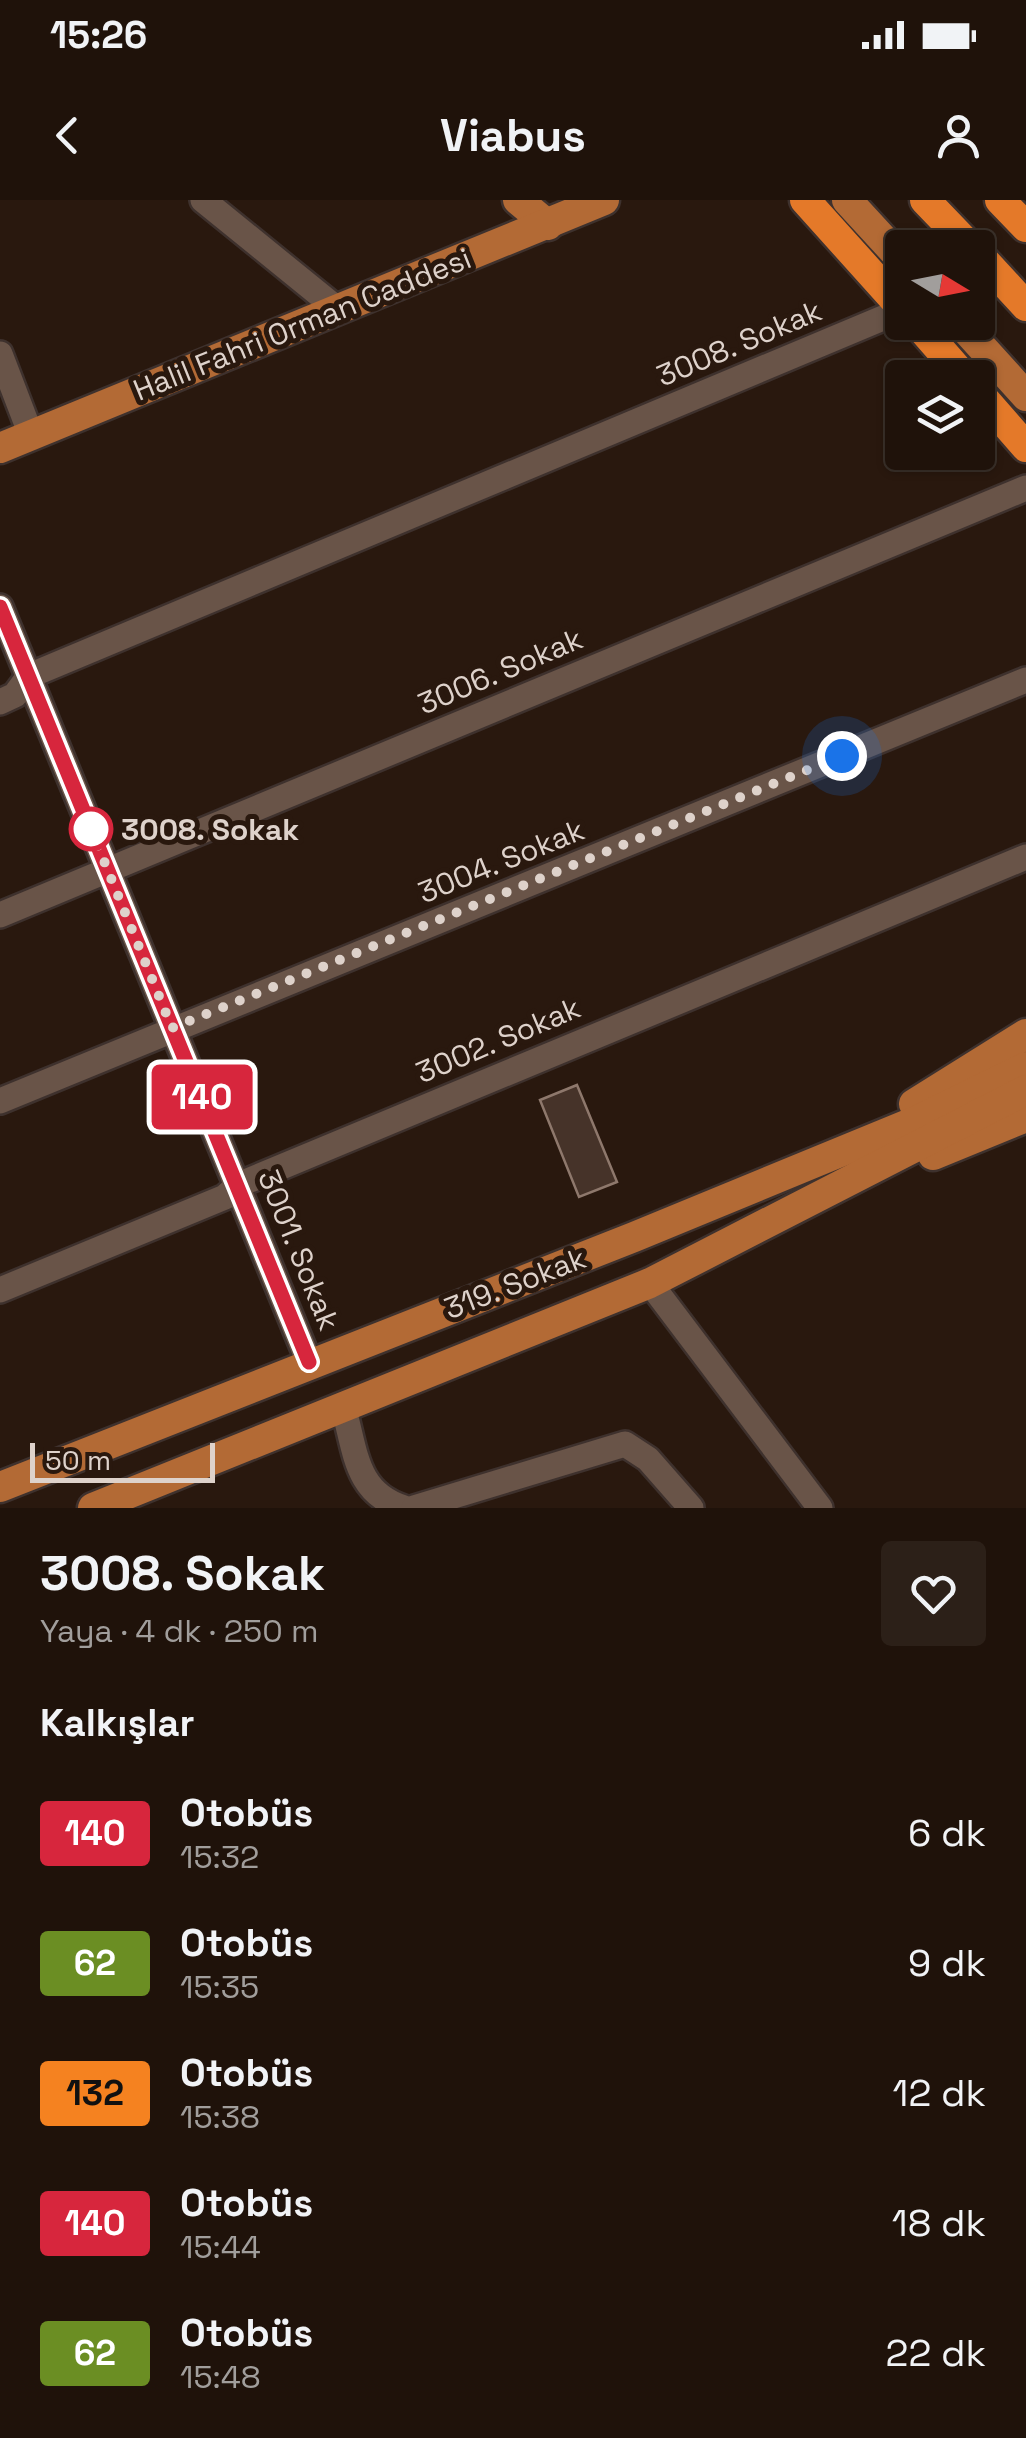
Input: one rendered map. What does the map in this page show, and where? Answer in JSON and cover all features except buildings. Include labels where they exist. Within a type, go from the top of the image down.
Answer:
[{"type":"highway","points":[[805,200],[885,290]]},
{"type":"highway","points":[[925,200],[954,230]]},
{"type":"highway","points":[[1000,200],[1026,227]]},
{"type":"highway","points":[[995,272],[1026,306]]},
{"type":"highway","points":[[931,340],[949,360]]},
{"type":"highway","points":[[995,411],[1026,446]]},
{"type":"main road","points":[[518,200],[548,224]]},
{"type":"main road","name":"Halil Fahri Orman Caddesi","points":[[0,448],[604,200]]},
{"type":"main road","points":[[847,200],[885,241]]},
{"type":"main road","points":[[975,340],[1026,396]]},
{"type":"main road","points":[[821,1158],[1026,1034]]},
{"type":"main road","name":"319. Sokak","points":[[0,1487],[634,1237],[918,1120],[1026,1067]]},
{"type":"main road","name":"319. Sokak","points":[[93,1508],[344,1410],[650,1283],[882,1168],[1026,1090]]},
{"type":"main road","points":[[882,1168],[954,1150],[1026,1117]]},
{"type":"street","points":[[203,200],[336,308]]},
{"type":"street","name":"3008. Sokak","points":[[0,702],[15,696],[29,676],[885,316]]},
{"type":"street","points":[[0,354],[31,435]]},
{"type":"street","name":"3006. Sokak","points":[[0,915],[1026,488]]},
{"type":"street","name":"3001. Sokak","points":[[0,607],[309,1362]]},
{"type":"street","name":"3004. Sokak","points":[[0,1101],[1026,680]]},
{"type":"street","name":"3002. Sokak","points":[[0,1290],[226,1197],[238,1185],[1026,857]]},
{"type":"street","points":[[650,1283],[820,1508]]},
{"type":"street","points":[[344,1410],[364,1478],[374,1494],[404,1508]]},
{"type":"street","points":[[414,1508],[625,1444],[648,1460],[691,1508]]},
{"type":"bus line","name":"140","points":[[0,607],[309,1362]]},
{"type":"place","name":"3008. Sokak","points":[[91,829]]},
{"type":"route","points":[[91,829],[172,1028],[842,756]]}]
